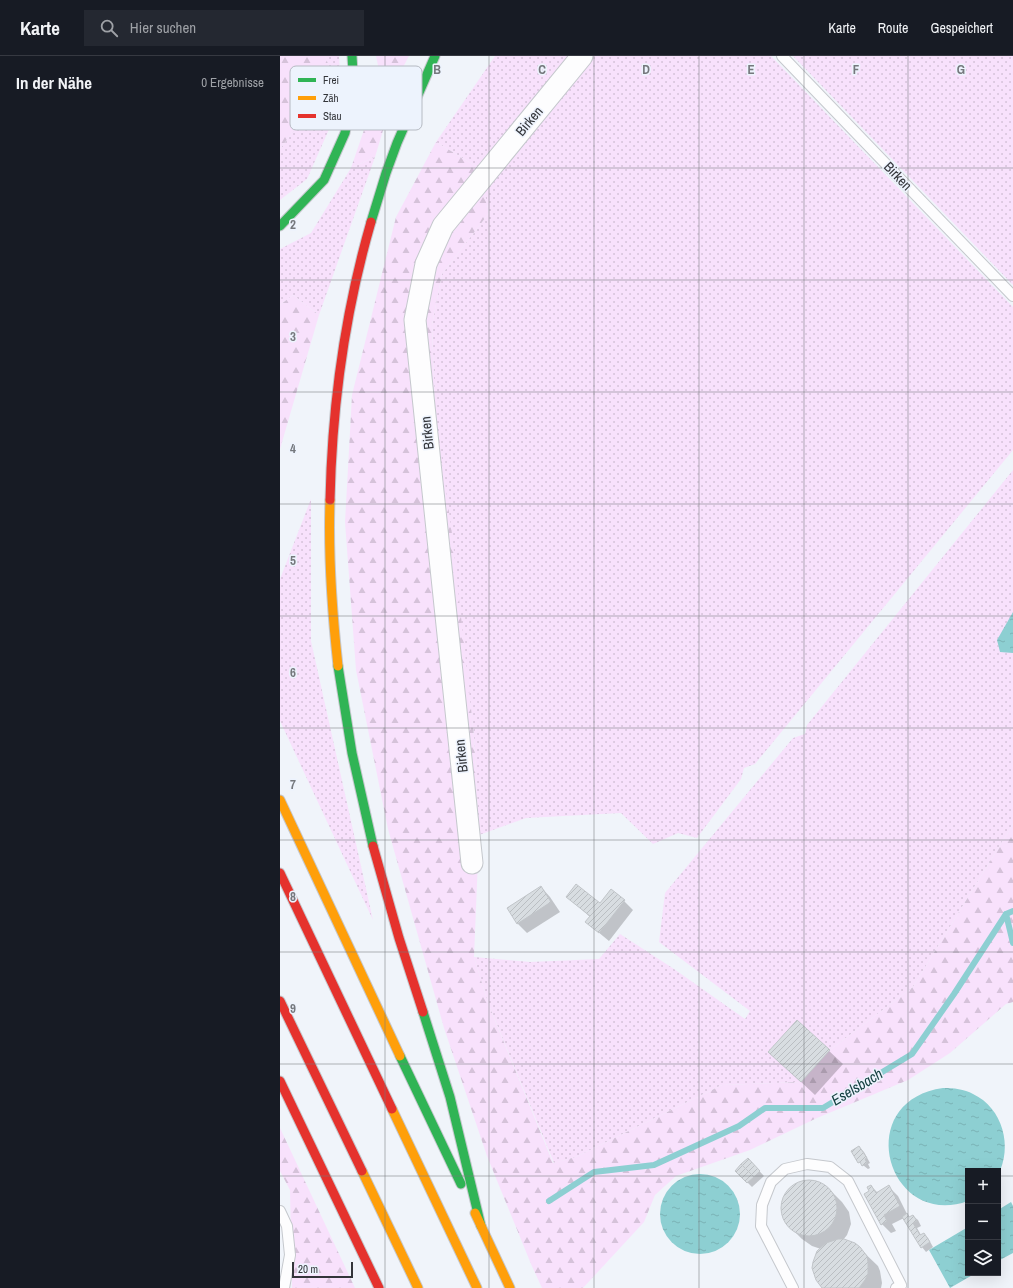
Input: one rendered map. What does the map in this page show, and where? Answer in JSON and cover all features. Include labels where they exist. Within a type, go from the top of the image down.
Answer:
[{"type":"highway","points":[[352,56],[353,66]]},
{"type":"highway","points":[[422,85],[435,56]]},
{"type":"highway","points":[[280,226],[284,224],[324,180],[346,130]]},
{"type":"highway","points":[[403,130],[386,172],[364,246],[349,315],[336,388],[330,458],[328,535],[331,607],[339,678],[351,752],[386,892],[408,966],[445,1078],[481,1226]]},
{"type":"highway","points":[[280,800],[510,1288]]},
{"type":"highway","points":[[280,873],[477,1288]]},
{"type":"highway","points":[[280,1001],[418,1288]]},
{"type":"highway","points":[[280,1080],[379,1288]]},
{"type":"street","name":"Birken","points":[[472,863],[415,320],[426,264],[443,226],[582,56]]},
{"type":"lane","name":"Birken","points":[[782,56],[1013,296]]},
{"type":"lane","points":[[793,1288],[761,1226],[762,1205],[771,1182],[785,1169],[807,1164],[830,1167],[848,1181],[902,1285],[896,1288]]},
{"type":"lane","points":[[280,1211],[287,1226],[290,1255],[284,1288]]},
{"type":"green space","points":[[280,56],[325,56],[329,66],[290,66],[290,130],[294,130],[280,149]]},
{"type":"green space","points":[[325,56],[339,56],[340,66],[329,66]]},
{"type":"green space","points":[[376,56],[409,56],[404,66],[378,66]]},
{"type":"green space","points":[[495,56],[771,56],[1013,307],[1013,450],[755,764],[744,768],[741,779],[697,838],[678,833],[653,844],[621,813],[526,818],[479,835],[474,736],[435,409],[432,325],[442,274],[489,213],[479,168],[436,142]]},
{"type":"green space","points":[[793,56],[1013,56],[1013,285]]},
{"type":"green space","points":[[294,130],[329,130],[307,179],[280,200],[280,149]]},
{"type":"green space","points":[[364,130],[383,130],[375,157],[351,168]]},
{"type":"green space","points":[[436,142],[479,168],[489,213],[442,274],[432,325],[435,409],[452,534],[474,736],[479,835],[474,957],[488,1003],[553,1163],[576,1157],[722,1085],[801,1082],[830,1050],[913,987],[1013,824],[1013,1002],[1006,1004],[950,1053],[908,1080],[817,1118],[750,1150],[676,1176],[655,1195],[644,1222],[583,1288],[542,1288],[487,1156],[444,1028],[388,829],[356,670],[345,522],[352,395],[396,217]]},
{"type":"green space","points":[[375,157],[319,315],[293,295],[280,305],[280,249],[311,233],[351,168]]},
{"type":"green space","points":[[293,295],[319,315],[280,449],[280,305]]},
{"type":"green space","points":[[1013,470],[1013,824],[913,987],[830,1050],[797,1020],[768,1052],[801,1082],[722,1085],[576,1157],[554,1163],[488,1003],[474,957],[530,962],[599,959],[620,934],[674,969],[745,1019],[750,1011],[659,942],[665,893],[793,738],[805,734],[807,725]]},
{"type":"green space","points":[[311,499],[311,641],[373,920],[280,721],[280,579]]},
{"type":"green space","points":[[280,1128],[355,1288],[292,1288],[290,1190],[280,1171]]},
{"type":"water","points":[[1013,612],[1013,653],[1000,652],[997,640]]},
{"type":"water","points":[[943,1088],[959,1089],[970,1092],[983,1100],[998,1118],[1005,1141],[1005,1152],[1001,1168],[965,1168],[965,1201],[940,1205],[917,1197],[900,1181],[891,1160],[889,1137],[897,1115],[914,1098]]},
{"type":"water","points":[[692,1174],[708,1174],[729,1185],[740,1206],[740,1222],[729,1243],[708,1254],[692,1254],[678,1248],[671,1243],[666,1236],[660,1222],[660,1206],[666,1192],[671,1185],[678,1180]]},
{"type":"water","points":[[1011,1202],[1013,1206],[1013,1253],[1001,1259],[1001,1240],[1001,1208]]},
{"type":"water","points":[[965,1229],[965,1276],[971,1276],[950,1288],[929,1250]]},
{"type":"building","points":[[576,884],[600,903],[611,889],[625,900],[599,933],[585,922],[590,916],[566,897]]},
{"type":"building","points":[[541,886],[551,902],[517,924],[507,908]]},
{"type":"building","points":[[797,1020],[830,1050],[801,1082],[768,1052]]},
{"type":"building","points":[[859,1146],[867,1158],[865,1159],[867,1163],[862,1166],[860,1162],[858,1163],[851,1151]]},
{"type":"building","points":[[748,1158],[760,1171],[754,1177],[741,1164]]},
{"type":"building","points":[[741,1164],[754,1177],[747,1183],[735,1171]]},
{"type":"building","points":[[804,1180],[814,1180],[829,1188],[835,1197],[837,1208],[835,1219],[829,1228],[814,1236],[804,1236],[793,1231],[786,1224],[781,1213],[781,1203],[786,1192],[793,1185]]},
{"type":"building","points":[[871,1185],[876,1193],[889,1185],[900,1206],[884,1215],[887,1221],[881,1225],[864,1194],[869,1191],[867,1187]]},
{"type":"building","points":[[907,1213],[909,1217],[913,1215],[917,1221],[913,1223],[920,1235],[924,1233],[930,1242],[921,1248],[902,1217]]},
{"type":"building","points":[[838,1239],[844,1239],[855,1243],[867,1256],[868,1274],[859,1288],[822,1288],[816,1280],[812,1268],[817,1251],[826,1243]]},
{"type":"waterway","name":"Eselsbach","points":[[549,1201],[594,1172],[654,1165],[739,1126],[765,1108],[823,1108],[912,1054],[954,994],[1006,914],[1013,911]]},
{"type":"waterway","points":[[1006,914],[1013,943]]},
{"type":"traffic: fast","points":[[352,56],[353,66]]},
{"type":"traffic: fast","points":[[422,86],[435,56]]},
{"type":"traffic: fast","points":[[280,226],[324,180],[346,130]]},
{"type":"traffic: fast","points":[[371,222],[386,173],[403,130]]},
{"type":"traffic: fast","points":[[338,666],[352,753],[373,846]]},
{"type":"traffic: fast","points":[[423,1012],[450,1097],[481,1226]]},
{"type":"traffic: fast","points":[[400,1056],[461,1184]]},
{"type":"traffic: slow","points":[[330,500],[331,583],[338,666]]},
{"type":"traffic: slow","points":[[280,800],[400,1056]]},
{"type":"traffic: slow","points":[[392,1109],[477,1288]]},
{"type":"traffic: slow","points":[[362,1171],[418,1288]]},
{"type":"traffic: slow","points":[[475,1213],[510,1288]]},
{"type":"traffic: jam","points":[[330,500],[331,465],[337,395],[347,325],[371,222]]},
{"type":"traffic: jam","points":[[373,846],[399,938],[423,1012]]},
{"type":"traffic: jam","points":[[280,873],[392,1109]]},
{"type":"traffic: jam","points":[[280,1001],[362,1171]]},
{"type":"traffic: jam","points":[[280,1081],[379,1288]]}]
